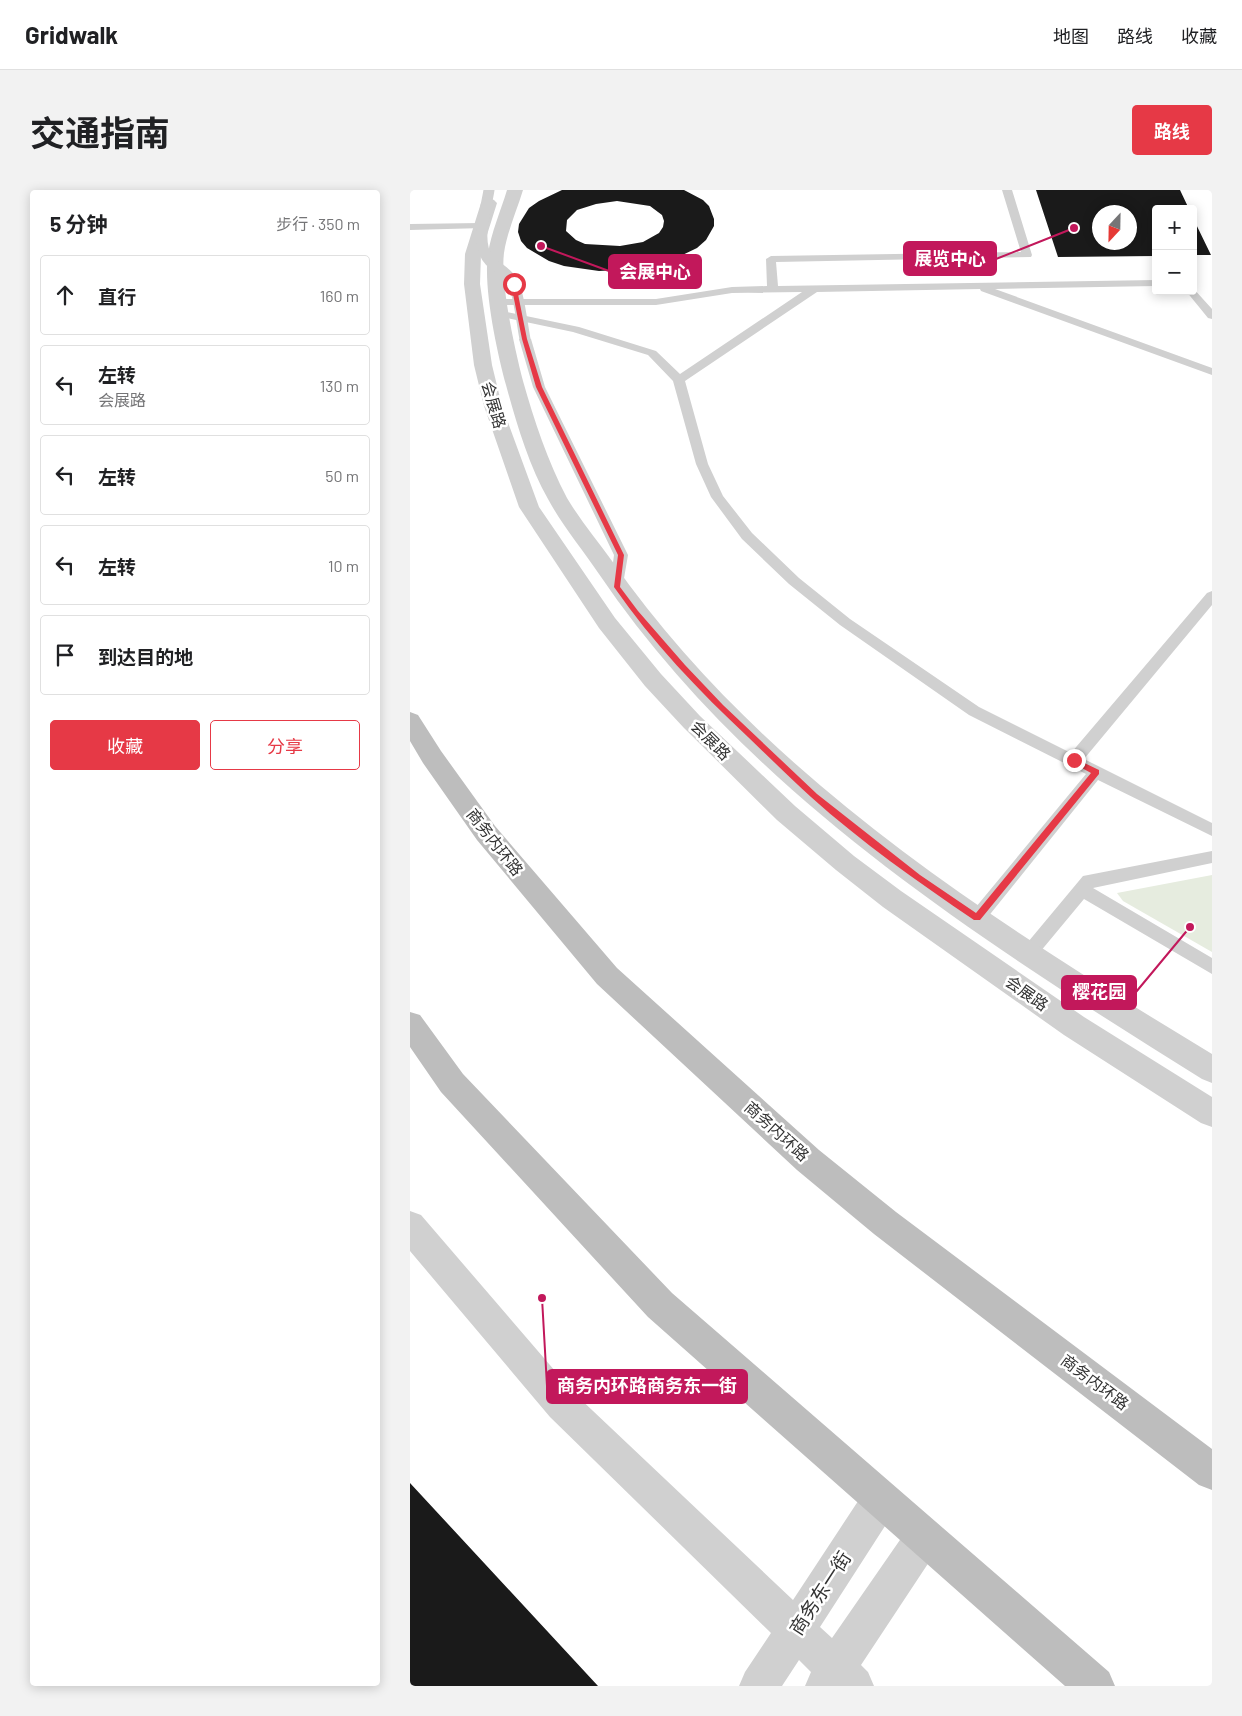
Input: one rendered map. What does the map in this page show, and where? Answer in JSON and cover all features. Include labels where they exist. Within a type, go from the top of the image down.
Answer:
[{"type":"street","name":"会展路","points":[[493,190],[480,226],[473,254],[472,284],[483,365],[493,406],[529,507],[606,623],[653,680],[692,722],[786,813],[845,863],[892,900],[1074,1026],[1212,1113]]},
{"type":"street","name":"会展路","points":[[515,190],[496,253],[496,282],[509,362],[520,402],[545,471],[558,499],[636,612],[682,667],[814,796],[917,878],[1097,999],[1212,1070]]},
{"type":"street","name":"商务内环路","points":[[410,721],[432,757],[486,833],[614,982],[816,1166],[885,1223],[1212,1472]]},
{"type":"street","points":[[410,1024],[452,1083],[660,1304],[1095,1686]]},
{"type":"street","points":[[410,1226],[562,1405],[796,1630],[838,1680],[924,1536]]},
{"type":"street","name":"商务东一街","points":[[759,1686],[880,1499]]},
{"type":"lane","points":[[489,190],[483,228],[483,249],[488,259],[510,276],[514,284],[525,339],[539,387],[621,555],[617,587]]},
{"type":"lane","points":[[772,289],[771,259],[1027,255],[1007,190]]},
{"type":"lane","points":[[410,227],[480,226]]},
{"type":"lane","points":[[501,308],[656,302],[732,290],[1152,283]]},
{"type":"lane","points":[[976,286],[1212,372]]},
{"type":"lane","points":[[678,380],[814,289]]},
{"type":"lane","points":[[1194,295],[1212,316]]},
{"type":"lane","points":[[501,308],[575,328],[652,353],[670,369],[678,380],[702,464],[717,497],[747,536],[794,581],[845,622],[967,706],[1212,830]]},
{"type":"lane","points":[[1074,760],[1212,596]]},
{"type":"lane","points":[[977,918],[1096,772]]},
{"type":"lane","points":[[1029,953],[1089,881],[1212,857]]},
{"type":"lane","points":[[1081,890],[1212,966]]},
{"type":"shaded area","points":[[1212,875],[1212,952],[1123,901],[1117,893]]},
{"type":"building","points":[[562,190],[684,190],[703,200],[709,206],[714,219],[714,226],[706,240],[697,248],[670,261],[636,269],[599,271],[564,266],[549,261],[527,248],[521,241],[518,232],[519,224],[529,208]],"holes":[[[617,201],[650,206],[662,215],[663,227],[659,233],[643,242],[620,246],[585,244],[576,240],[566,231],[567,220],[577,210],[596,204]]]},
{"type":"building","points":[[1036,190],[1180,190],[1187,205],[1152,205],[1152,256],[1058,257]]},
{"type":"building","points":[[1197,226],[1211,255],[1197,255]]},
{"type":"building","points":[[410,1483],[598,1686],[410,1686]]},
{"type":"place","name":"展览中心","points":[[1074,228]]},
{"type":"place","name":"会展中心","points":[[541,246]]},
{"type":"place","name":"樱花园","points":[[1190,927]]},
{"type":"place","name":"商务内环路商务东一街","points":[[542,1298]]},
{"type":"route","points":[[514,284],[525,339],[539,387],[621,555],[617,587],[682,667],[814,796],[917,878],[977,918],[1096,772],[1074,760]]}]
